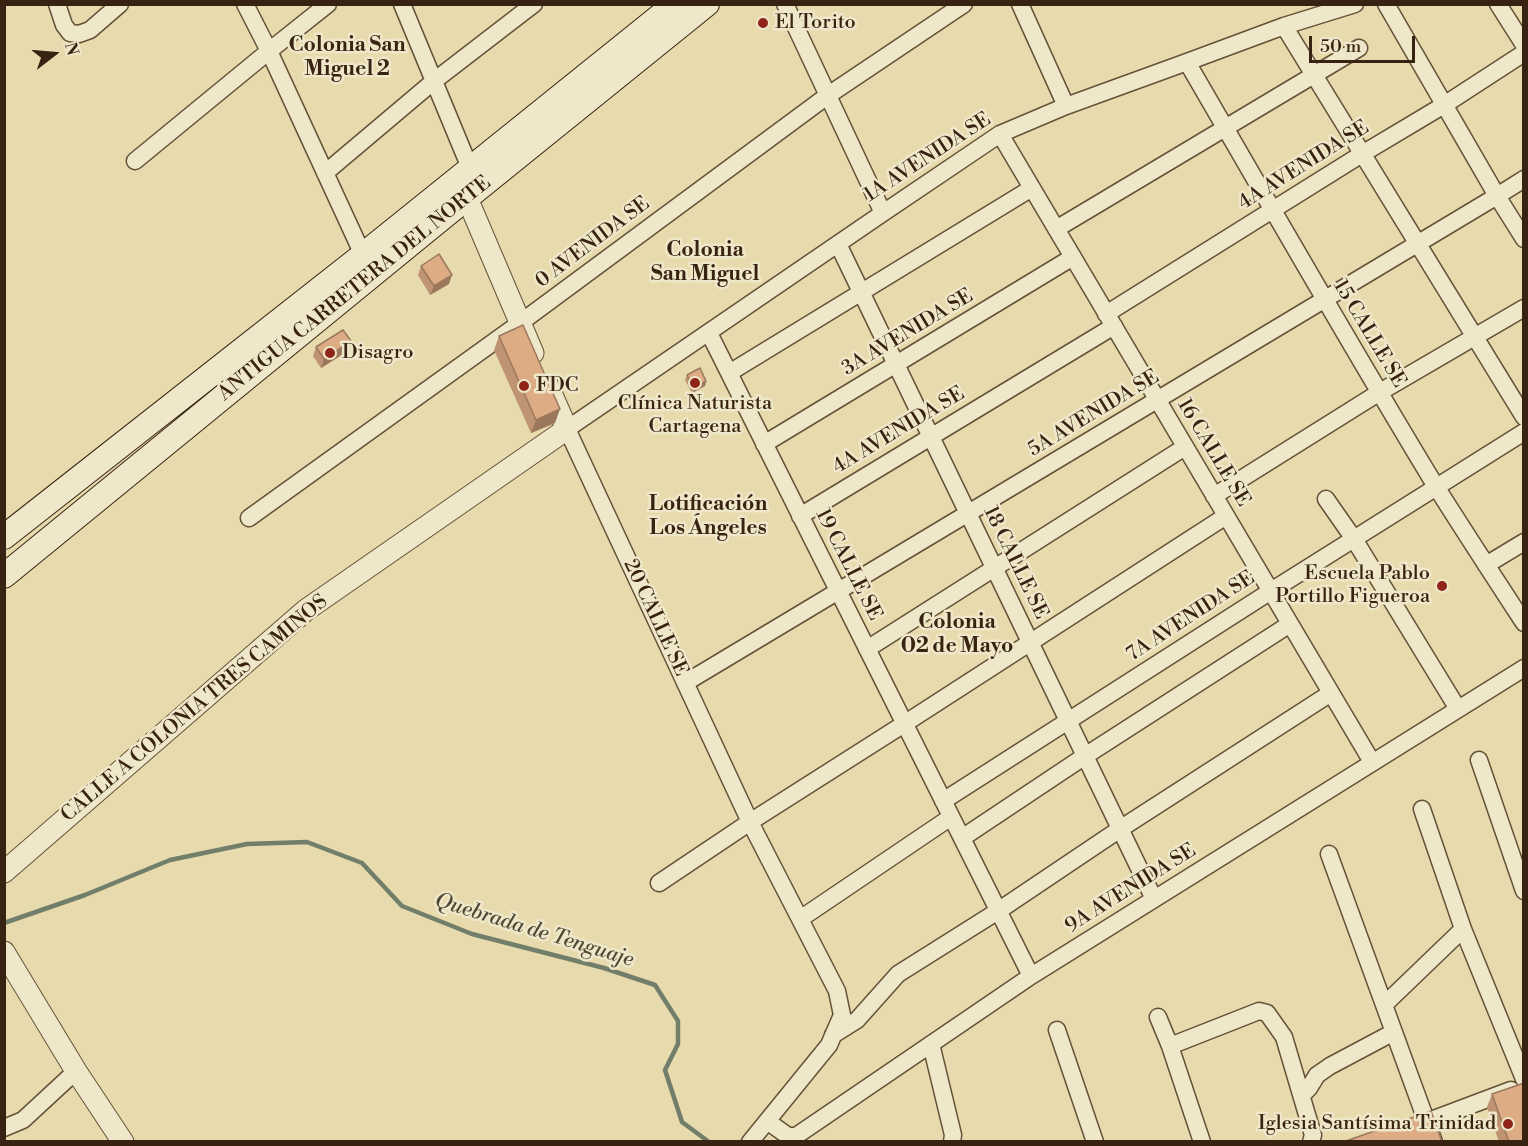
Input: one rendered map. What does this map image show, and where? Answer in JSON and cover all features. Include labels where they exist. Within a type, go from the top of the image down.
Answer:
[{"type":"main road","name":"ANTIGUA CARRETERA DEL NORTE","points":[[4,537],[363,255],[675,4]]},
{"type":"main road","name":"ANTIGUA CARRETERA DEL NORTE","points":[[4,576],[707,4]]},
{"type":"street","points":[[57,4],[64,25],[70,33],[79,34],[90,30],[120,4]]},
{"type":"street","points":[[245,4],[363,255]]},
{"type":"street","points":[[135,161],[328,4]]},
{"type":"street","points":[[402,4],[470,168]]},
{"type":"street","points":[[325,173],[434,81],[534,4]]},
{"type":"street","points":[[785,4],[883,213]]},
{"type":"street","name":"0 AVENIDA SE","points":[[249,518],[520,323],[827,96],[964,4]]},
{"type":"street","points":[[1020,4],[1066,106]]},
{"type":"street","name":"1A AVENIDA SE","points":[[567,429],[1000,134],[1066,106],[1284,26],[1354,4]]},
{"type":"street","points":[[1386,4],[1524,239]]},
{"type":"street","points":[[1498,4],[1524,45]]},
{"type":"street","points":[[1284,26],[1524,417]]},
{"type":"street","points":[[1056,229],[1359,48]]},
{"type":"street","name":"4A AVENIDA SE","points":[[800,516],[930,436],[1110,320],[1272,210],[1444,105],[1524,53]]},
{"type":"street","name":"15 CALLE SE","points":[[1186,62],[1324,300],[1436,486],[1524,623]]},
{"type":"street","name":"16 CALLE SE","points":[[1000,134],[1372,762]]},
{"type":"street","name":"5A AVENIDA SE","points":[[685,683],[1524,179]]},
{"type":"street","points":[[729,373],[1032,188]]},
{"type":"street","name":"20 CALLE SE","points":[[467,198],[567,429],[685,683],[750,822],[837,991],[842,1015],[833,1035]]},
{"type":"street","name":"18 CALLE SE","points":[[838,244],[1154,899]]},
{"type":"street","name":"3A AVENIDA SE","points":[[764,444],[1073,257]]},
{"type":"street","points":[[1214,496],[1380,392],[1524,308]]},
{"type":"street","name":"19 CALLE SE","points":[[708,333],[1031,976]]},
{"type":"street","name":"CALLE A COLONIA TRES CAMINOS","points":[[4,872],[306,610],[567,429]]},
{"type":"street","name":"7A AVENIDA SE","points":[[943,801],[1524,432]]},
{"type":"street","points":[[867,649],[1185,447]]},
{"type":"street","points":[[1326,499],[1354,539],[1458,709]]},
{"type":"street","points":[[659,883],[1226,516]]},
{"type":"street","points":[[1486,565],[1524,542]]},
{"type":"street","points":[[962,838],[1290,624]]},
{"type":"street","name":"9A AVENIDA SE","points":[[767,1121],[788,1136],[796,1137],[1031,976],[1524,668]]},
{"type":"street","points":[[750,1142],[829,1045],[833,1035],[857,1020],[898,974],[1331,693]]},
{"type":"street","points":[[1479,760],[1524,891]]},
{"type":"street","points":[[1422,809],[1463,929],[1524,1079]]},
{"type":"street","points":[[800,919],[951,817]]},
{"type":"street","points":[[1329,854],[1434,1142]]},
{"type":"street","points":[[1384,1005],[1463,929]]},
{"type":"street","points":[[6,956],[76,1071],[123,1142]]},
{"type":"street","points":[[1170,1046],[1259,1011],[1267,1013],[1284,1037],[1313,1135],[1311,1142]]},
{"type":"street","points":[[1158,1017],[1202,1142]]},
{"type":"street","points":[[1057,1030],[1095,1142]]},
{"type":"street","points":[[1302,1095],[1317,1075],[1330,1066],[1394,1032]]},
{"type":"street","points":[[931,1044],[952,1142]]},
{"type":"street","points":[[4,1128],[23,1120],[76,1071]]},
{"type":"street","points":[[1405,1130],[1524,1085]]},
{"type":"building","points":[[439,254],[452,275],[434,286],[421,266]]},
{"type":"building","points":[[523,325],[560,409],[536,420],[499,336]]},
{"type":"building","points":[[343,330],[351,341],[324,359],[316,347]]},
{"type":"building","points":[[700,368],[706,381],[694,388],[687,375]]},
{"type":"building","name":"Iglesia Santísima Trinidad","points":[[1524,1083],[1524,1142],[1509,1142],[1492,1094]]},
{"type":"building","points":[[1431,1111],[1442,1142],[1346,1142],[1346,1141]]},
{"type":"waterway","name":"Quebrada de Tenguaje","points":[[4,923],[85,895],[170,860],[247,844],[307,842],[362,863],[402,906],[472,934],[604,968],[655,985],[678,1021],[678,1044],[665,1070],[682,1122],[709,1142]]},
{"type":"place","name":"El Torito","points":[[763,23]]},
{"type":"place","name":"Disagro","points":[[330,353]]},
{"type":"place","name":"Clínica Naturista Cartagena","points":[[695,383]]},
{"type":"place","name":"FDC","points":[[524,386]]},
{"type":"place","name":"Escuela Pablo Portillo Figueroa","points":[[1442,586]]},
{"type":"place","name":"Iglesia Santísima Trinidad","points":[[1508,1124]]},
{"type":"district","name":"Colonia San Miguel 2","points":[[347,58]]},
{"type":"district","name":"Colonia San Miguel","points":[[705,263]]},
{"type":"district","name":"Lotificación Los Ángeles","points":[[708,517]]},
{"type":"district","name":"Colonia 02 de Mayo","points":[[957,635]]}]
